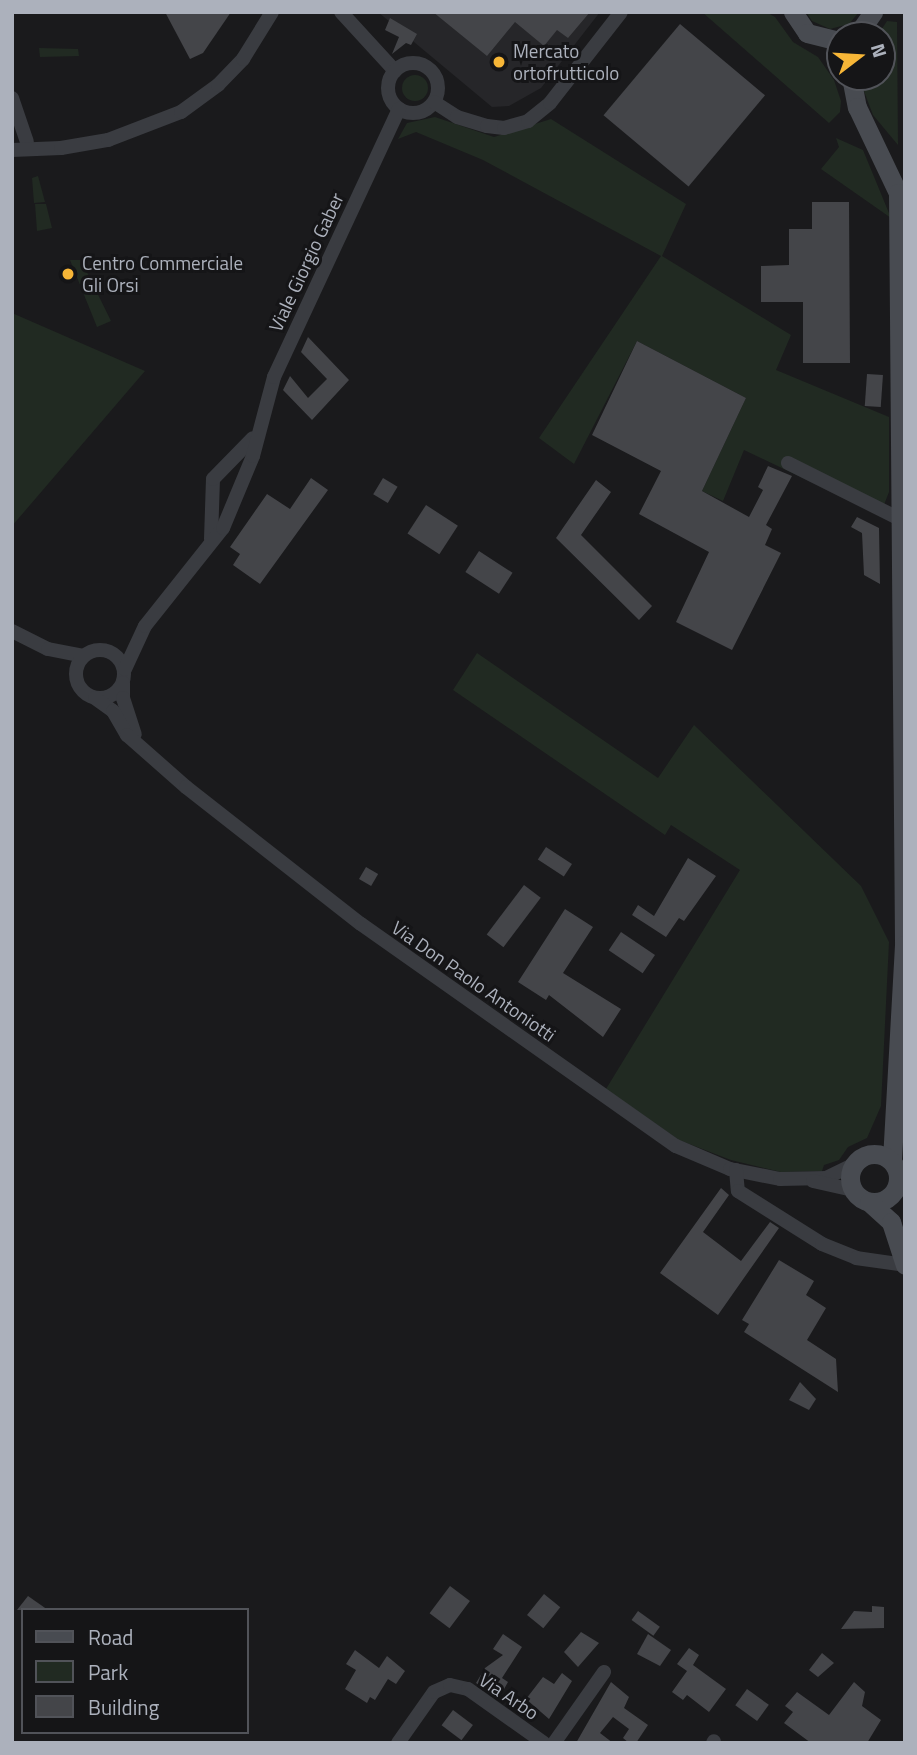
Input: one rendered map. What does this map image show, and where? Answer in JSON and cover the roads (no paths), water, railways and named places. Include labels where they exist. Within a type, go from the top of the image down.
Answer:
[{"type":"street","points":[[334,12],[345,18],[395,72]]},
{"type":"street","points":[[434,102],[457,117],[486,126],[504,128],[528,121],[550,103],[621,12]]},
{"type":"street","points":[[793,12],[807,33],[826,38]]},
{"type":"street","points":[[12,150],[61,148],[108,140],[181,112],[218,85],[243,58],[272,13]]},
{"type":"street","points":[[409,64],[425,66],[436,78],[434,102],[422,111],[400,109],[389,95],[395,72],[409,64]]},
{"type":"street","points":[[854,91],[857,107],[898,193],[904,945],[892,1161],[899,1180],[894,1192],[883,1201],[861,1196]]},
{"type":"street","points":[[12,98],[27,142]]},
{"type":"street","name":"Viale Giorgio Gaber","points":[[124,676],[145,626],[209,547],[235,502],[274,377],[319,272],[400,109]]},
{"type":"street","name":"Viale Giorgio Gaber","points":[[209,547],[215,529],[213,480],[256,434]]},
{"type":"street","points":[[788,463],[900,519]]},
{"type":"street","name":"Viale Giorgio Gaber","points":[[108,650],[145,626]]},
{"type":"street","points":[[12,631],[48,649],[83,656]]},
{"type":"street","points":[[48,649],[77,680],[95,698],[109,697],[124,676],[108,650],[95,650],[83,656],[77,667],[77,680]]},
{"type":"street","name":"Via Don Paolo Antoniotti","points":[[124,676],[123,698],[144,751]]},
{"type":"street","name":"Via Don Paolo Antoniotti","points":[[95,698],[113,711],[127,735],[144,751],[360,924],[676,1146],[736,1170],[812,1180],[861,1196]]},
{"type":"street","points":[[897,1085],[887,1122],[850,1177],[861,1196],[891,1222],[905,1262],[905,1272]]},
{"type":"street","points":[[863,1159],[892,1161]]},
{"type":"street","name":"Via Don Paolo Antoniotti","points":[[812,1180],[863,1159]]},
{"type":"street","points":[[736,1170],[733,1188],[822,1244],[856,1258],[905,1262]]},
{"type":"street","points":[[894,1192],[905,1235]]},
{"type":"street","points":[[554,1743],[604,1672]]},
{"type":"street","name":"Via Arbo","points":[[398,1743],[435,1692],[450,1685],[468,1689],[544,1743]]},
{"type":"place","name":"Mercato ortofrutticolo","points":[[499,62]]},
{"type":"place","name":"Centro Commerciale Gli Orsi","points":[[68,274]]}]
